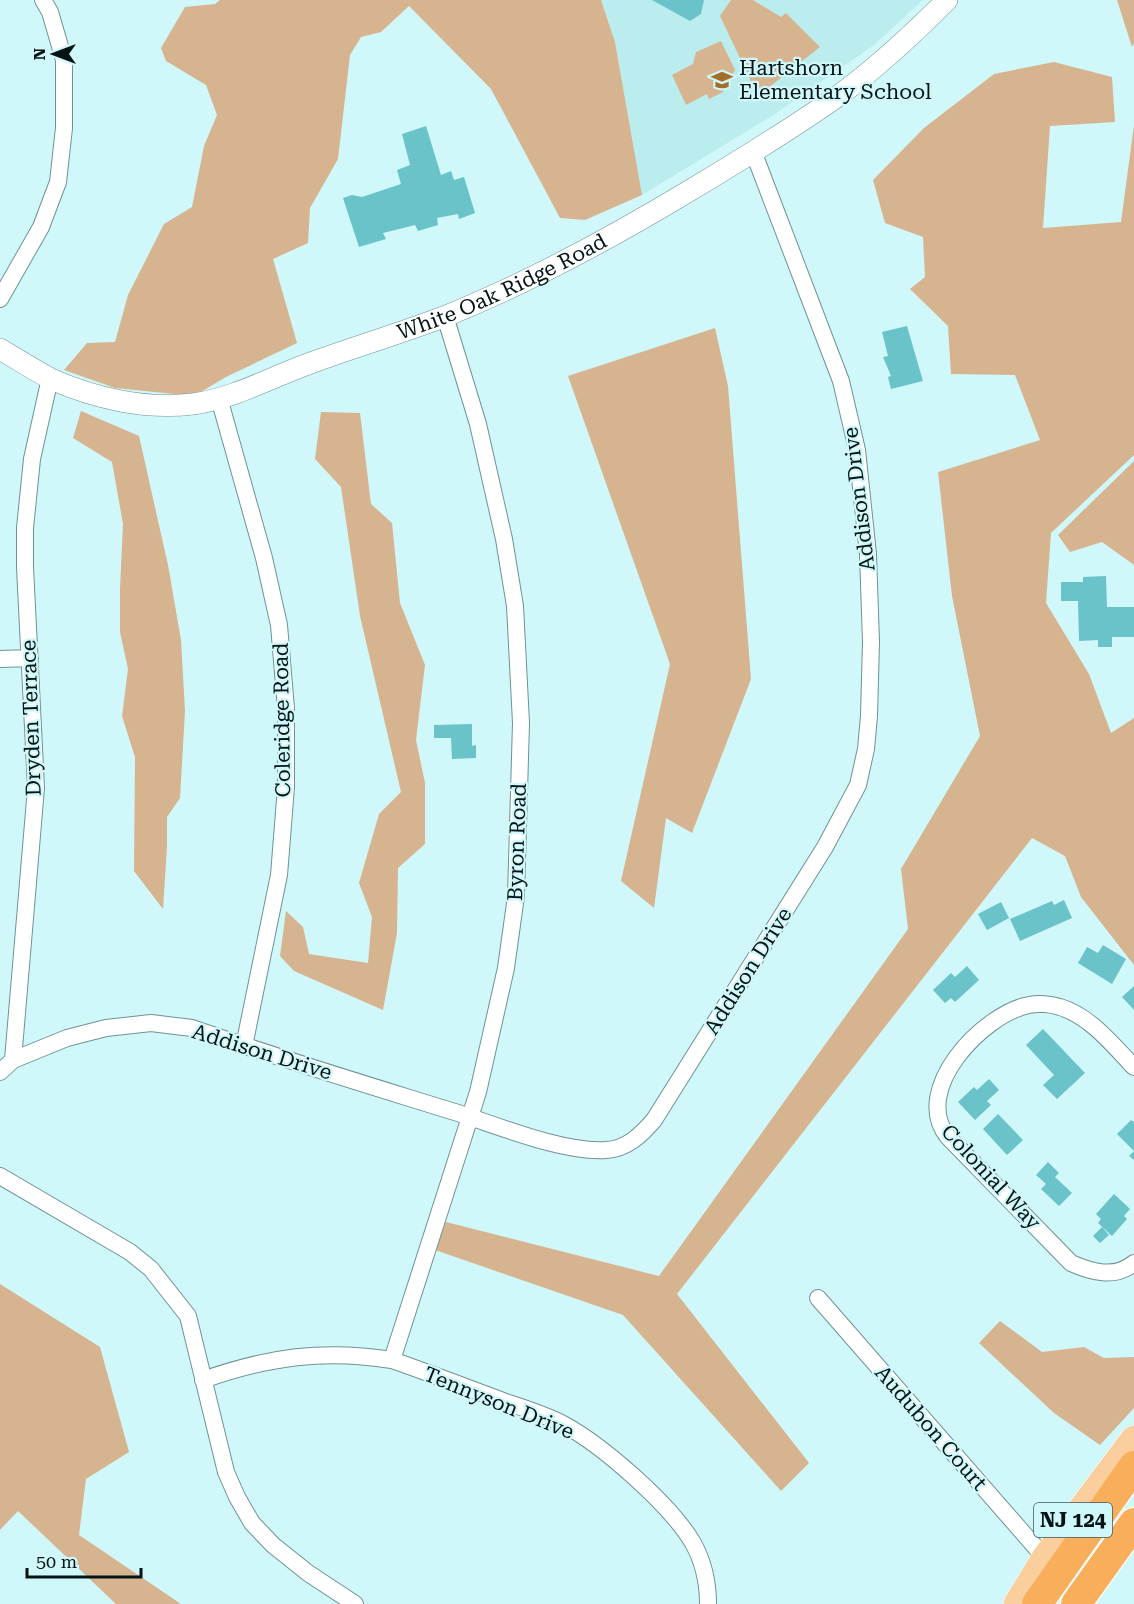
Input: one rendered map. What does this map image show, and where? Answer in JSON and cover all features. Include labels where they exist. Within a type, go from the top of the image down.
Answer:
[{"type":"highway","points":[[1037,1604],[1134,1466]]},
{"type":"highway","points":[[1076,1604],[1134,1524]]},
{"type":"main road","name":"NJ 124","points":[[1017,1604],[1045,1558],[1134,1439]]},
{"type":"street","points":[[0,299],[41,227],[58,182],[64,128],[64,60],[50,12],[43,0]]},
{"type":"street","name":"White Oak Ridge Road","points":[[0,349],[50,378],[104,397],[162,405],[192,404],[219,398],[445,316],[575,256],[633,225],[753,151],[847,89],[880,63],[947,0]]},
{"type":"street","name":"Addison Drive","points":[[0,1072],[13,1060],[67,1038],[106,1028],[152,1023],[192,1028],[469,1117],[586,1151],[609,1150],[626,1145],[640,1137],[661,1110],[825,847],[858,784],[866,749],[871,642],[868,554],[857,450],[841,381],[753,151]]},
{"type":"street","name":"Byron Road","points":[[392,1360],[478,1092],[506,968],[516,896],[521,723],[515,606],[504,539],[478,423],[445,316]]},
{"type":"street","name":"Dryden Terrace","points":[[13,1060],[36,788],[25,567],[27,493],[50,378]]},
{"type":"street","name":"Coleridge Road","points":[[219,398],[264,558],[279,625],[286,709],[286,787],[279,875],[244,1046]]},
{"type":"street","points":[[0,659],[30,658]]},
{"type":"street","name":"Colonial Way","points":[[1134,1067],[1078,1014],[1060,1006],[1029,1004],[1014,1009],[997,1019],[966,1046],[941,1083],[937,1096],[937,1110],[942,1130],[1071,1263],[1088,1271],[1101,1273],[1116,1272],[1134,1263]]},
{"type":"street","points":[[0,1176],[130,1252],[151,1269],[188,1316],[226,1472],[252,1523],[273,1545],[308,1573],[355,1604]]},
{"type":"street","name":"Audubon Court","points":[[818,1298],[1045,1558]]},
{"type":"street","name":"Tennyson Drive","points":[[203,1380],[239,1367],[305,1355],[339,1354],[392,1360],[562,1424],[591,1442],[627,1472],[664,1507],[688,1535],[699,1555],[706,1577],[708,1604]]},
{"type":"shaded area","points":[[220,0],[601,0],[615,42],[642,195],[585,220],[560,218],[491,89],[409,6],[381,32],[361,37],[350,55],[338,159],[310,208],[308,243],[273,259],[297,343],[226,377],[194,396],[115,388],[64,370],[87,343],[115,342],[128,295],[164,224],[192,207],[204,146],[217,115],[206,85],[166,61],[161,48],[185,7],[215,4]]},
{"type":"shaded area","name":"Hartshorn Elementary School","points":[[601,0],[923,0],[874,45],[772,116],[642,195],[615,42]]},
{"type":"shaded area","points":[[731,0],[753,0],[781,17],[786,13],[820,47],[758,96],[720,16]]},
{"type":"shaded area","points":[[1117,0],[1134,0],[1134,43],[1132,47]]},
{"type":"shaded area","points":[[721,41],[735,70],[723,92],[709,99],[707,94],[686,105],[672,75],[693,64],[696,52]]},
{"type":"shaded area","points":[[1054,62],[1112,77],[1115,122],[1050,126],[1043,228],[1121,222],[1134,125],[1134,455],[1051,533],[1046,603],[1089,674],[1111,733],[1134,718],[1134,965],[1081,897],[1065,856],[1032,838],[677,1294],[809,1463],[781,1491],[623,1315],[435,1250],[446,1222],[659,1276],[908,929],[901,869],[980,736],[952,596],[938,472],[1040,440],[1015,375],[951,374],[948,326],[910,289],[925,277],[923,237],[885,223],[873,180],[924,128],[994,74]]},
{"type":"shaded area","points":[[715,328],[728,386],[751,679],[692,833],[666,818],[654,908],[621,881],[670,664],[568,376]]},
{"type":"shaded area","points":[[81,411],[139,436],[168,565],[181,640],[185,711],[180,798],[167,817],[163,909],[134,871],[135,757],[122,716],[128,669],[120,632],[123,524],[112,462],[73,438]]},
{"type":"shaded area","points":[[321,412],[360,413],[371,504],[392,523],[400,603],[425,665],[416,740],[425,783],[425,844],[398,868],[397,933],[383,1010],[294,971],[280,956],[286,911],[303,927],[309,954],[368,963],[372,917],[359,883],[379,814],[401,792],[360,616],[341,487],[315,459]]},
{"type":"shaded area","points":[[1134,461],[1134,565],[1102,542],[1070,552],[1058,535]]},
{"type":"shaded area","points":[[0,1284],[100,1347],[129,1452],[86,1479],[79,1535],[181,1604],[116,1604],[18,1511],[0,1530]]},
{"type":"shaded area","points":[[1000,1321],[1042,1352],[1084,1347],[1104,1358],[1134,1357],[1134,1408],[1100,1445],[1054,1413],[979,1343]]},
{"type":"building","name":"Hartshorn Elementary School","points":[[652,0],[704,0],[701,14],[690,21]]},
{"type":"building","points":[[426,126],[441,175],[451,171],[454,180],[464,177],[475,213],[459,219],[458,214],[437,218],[438,225],[418,231],[415,225],[383,233],[386,239],[359,247],[343,198],[352,195],[362,197],[401,184],[397,170],[410,165],[402,134]]},
{"type":"building","points":[[907,326],[923,381],[891,389],[888,377],[891,376],[883,357],[888,356],[882,332]]},
{"type":"building","points":[[1106,576],[1107,607],[1134,607],[1134,637],[1112,637],[1112,647],[1098,647],[1098,640],[1079,641],[1078,601],[1061,601],[1061,582],[1083,582],[1083,577]]},
{"type":"building","points":[[472,724],[472,746],[476,745],[476,758],[452,759],[451,738],[434,738],[434,725]]},
{"type":"building","points":[[1064,900],[1072,918],[1020,941],[1010,919],[1052,901],[1054,905]]},
{"type":"building","points":[[1001,902],[1009,918],[987,930],[978,914]]},
{"type":"building","points":[[1103,945],[1126,959],[1112,984],[1078,963],[1087,947],[1098,953]]},
{"type":"building","points":[[967,966],[979,980],[955,1002],[951,998],[945,1003],[933,990],[951,973],[955,977]]},
{"type":"building","points":[[1134,986],[1134,1010],[1122,997]]},
{"type":"building","points":[[1043,1029],[1085,1073],[1057,1099],[1043,1085],[1054,1075],[1026,1045]]},
{"type":"building","points":[[989,1079],[999,1090],[987,1101],[991,1105],[975,1120],[958,1102],[974,1087],[977,1090]]},
{"type":"building","points":[[998,1114],[1023,1140],[1007,1155],[983,1129]]},
{"type":"building","points":[[1131,1120],[1134,1122],[1134,1151],[1117,1134]]},
{"type":"building","points":[[1048,1162],[1059,1173],[1055,1177],[1072,1193],[1059,1206],[1041,1189],[1046,1184],[1036,1175]]},
{"type":"building","points":[[1114,1194],[1130,1209],[1124,1216],[1127,1219],[1112,1236],[1098,1223],[1101,1219],[1096,1214]]},
{"type":"building","points":[[1102,1227],[1109,1235],[1100,1243],[1093,1236]]},
{"type":"place","name":"Hartshorn Elementary School","points":[[722,80]]}]
